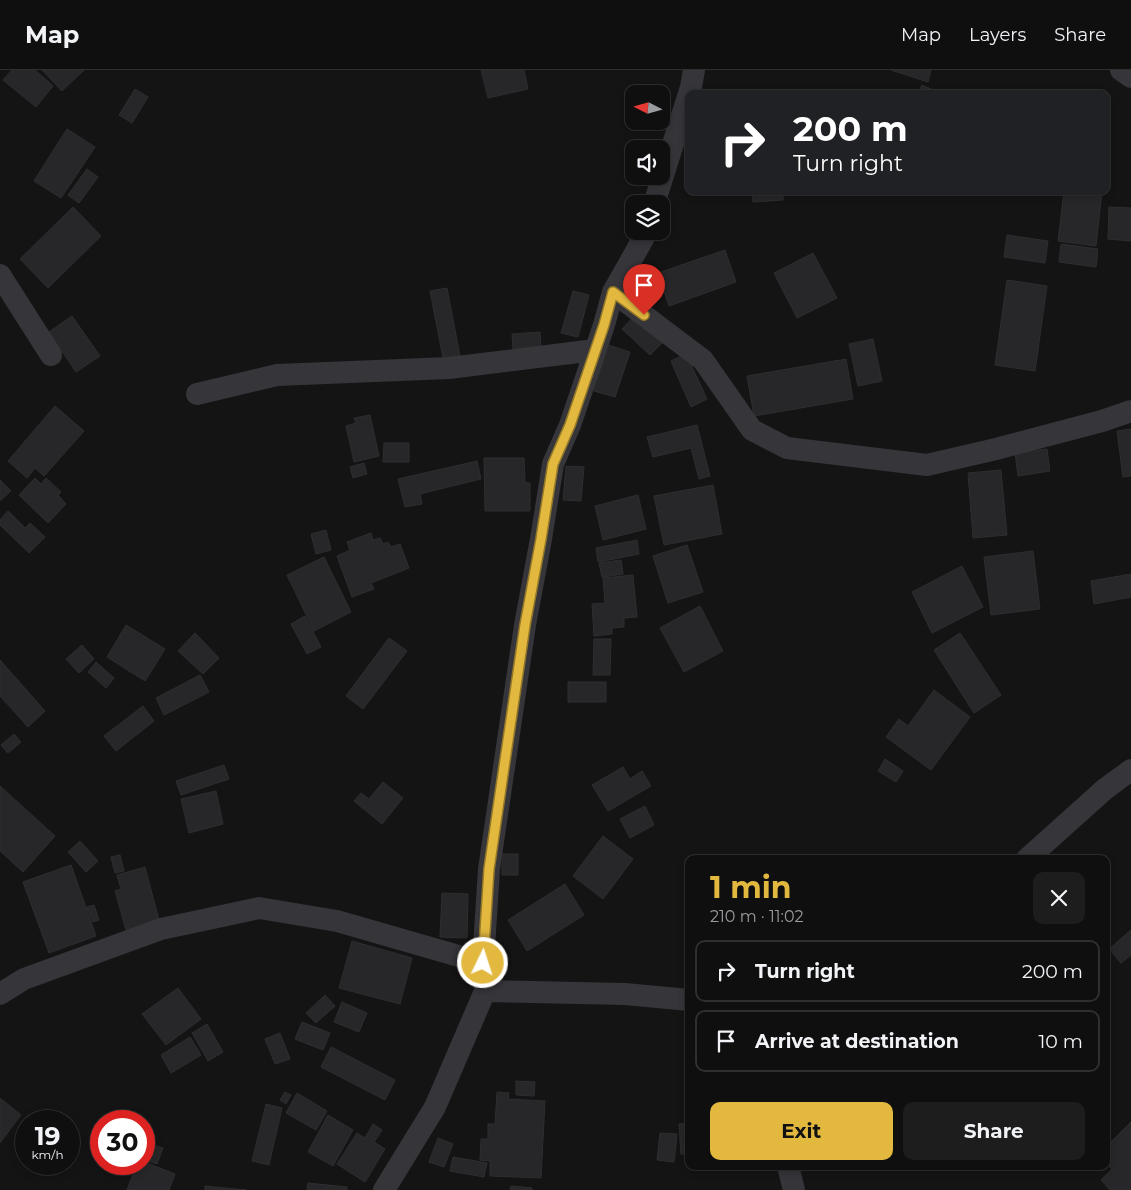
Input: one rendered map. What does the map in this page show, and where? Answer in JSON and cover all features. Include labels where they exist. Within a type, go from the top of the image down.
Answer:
[{"type":"street","points":[[690,90],[694,70]]},
{"type":"street","points":[[1121,70],[1131,77]]},
{"type":"street","points":[[657,195],[685,106]]},
{"type":"street","points":[[384,1190],[435,1107],[485,991],[483,963],[489,869],[525,625],[553,464],[570,425],[613,292],[642,240]]},
{"type":"street","points":[[0,275],[51,356]]},
{"type":"street","points":[[613,292],[704,360],[752,430],[787,448],[927,464],[1006,446],[1102,421],[1131,411]]},
{"type":"street","points":[[197,394],[277,375],[449,368],[595,350]]},
{"type":"street","points":[[1031,855],[1105,789],[1131,770]]},
{"type":"street","points":[[0,994],[24,979],[161,929],[259,908],[337,921],[483,963]]},
{"type":"street","points":[[485,991],[625,994],[685,1000]]},
{"type":"street","points":[[789,1170],[794,1190]]},
{"type":"building","points":[[12,70],[35,70],[53,86],[36,107],[3,80]]},
{"type":"building","points":[[42,70],[84,70],[62,91]]},
{"type":"building","points":[[481,70],[524,70],[528,89],[488,98]]},
{"type":"building","points":[[891,70],[931,70],[928,82]]},
{"type":"building","points":[[922,85],[933,90],[920,90]]},
{"type":"building","points":[[135,89],[148,97],[132,123],[119,115]]},
{"type":"building","points":[[67,129],[95,147],[61,198],[34,181]]},
{"type":"building","points":[[87,169],[98,177],[79,203],[68,195]]},
{"type":"building","points":[[752,195],[783,195],[783,200],[753,202]]},
{"type":"building","points":[[1064,195],[1102,195],[1096,246],[1058,241]]},
{"type":"building","points":[[73,207],[101,236],[48,288],[20,259]]},
{"type":"building","points":[[1109,207],[1131,208],[1131,241],[1108,239]]},
{"type":"building","points":[[1007,235],[1048,241],[1045,263],[1004,257]]},
{"type":"building","points":[[1061,244],[1098,249],[1096,267],[1059,262]]},
{"type":"building","points":[[725,250],[736,282],[669,306],[658,273]]},
{"type":"building","points":[[813,253],[837,298],[797,318],[774,273]]},
{"type":"building","points":[[1007,280],[1047,286],[1035,371],[995,365]]},
{"type":"building","points":[[447,288],[460,356],[443,358],[430,291]]},
{"type":"building","points":[[573,291],[589,295],[578,337],[561,333]]},
{"type":"building","points":[[637,313],[665,340],[650,355],[622,329]]},
{"type":"building","points":[[72,316],[100,356],[76,372],[49,332]]},
{"type":"building","points":[[540,332],[541,348],[513,350],[512,334]]},
{"type":"building","points":[[873,339],[882,381],[858,386],[849,344]]},
{"type":"building","points":[[608,345],[630,352],[615,397],[594,391]]},
{"type":"building","points":[[686,354],[707,399],[691,407],[671,361]]},
{"type":"building","points":[[846,359],[853,399],[754,416],[747,376]]},
{"type":"building","points":[[55,406],[84,431],[44,476],[35,468],[27,478],[8,461]]},
{"type":"building","points":[[370,415],[379,456],[354,462],[346,426],[356,423],[354,418]]},
{"type":"building","points":[[697,425],[710,476],[699,479],[691,448],[653,457],[647,437]]},
{"type":"building","points":[[1131,429],[1131,476],[1123,477],[1117,431]]},
{"type":"building","points":[[384,443],[409,443],[409,462],[383,462]]},
{"type":"building","points":[[1047,449],[1050,471],[1018,476],[1015,453]]},
{"type":"building","points":[[484,458],[524,458],[525,483],[530,483],[530,511],[485,511]]},
{"type":"building","points":[[477,461],[481,479],[420,494],[422,504],[405,507],[398,479]]},
{"type":"building","points":[[364,463],[367,474],[353,478],[350,467]]},
{"type":"building","points":[[566,466],[584,467],[581,501],[563,500]]},
{"type":"building","points":[[1001,470],[1007,535],[973,538],[968,473]]},
{"type":"building","points":[[35,478],[41,484],[46,478],[61,492],[58,495],[66,504],[48,523],[19,495]]},
{"type":"building","points":[[0,480],[11,491],[0,501]]},
{"type":"building","points":[[713,485],[722,534],[664,545],[654,496]]},
{"type":"building","points":[[638,495],[646,529],[603,540],[595,506]]},
{"type":"building","points":[[8,511],[25,528],[30,523],[45,537],[29,553],[0,525],[0,520]]},
{"type":"building","points":[[326,530],[331,550],[316,554],[311,534]]},
{"type":"building","points":[[371,533],[373,540],[380,538],[383,544],[388,542],[391,547],[400,544],[409,568],[371,583],[374,589],[352,597],[337,556],[350,550],[347,542]]},
{"type":"building","points":[[637,540],[639,554],[598,562],[596,548]]},
{"type":"building","points":[[687,545],[703,592],[668,603],[653,556]]},
{"type":"building","points":[[1033,551],[1040,609],[991,615],[984,557]]},
{"type":"building","points":[[324,557],[351,612],[314,631],[287,575]]},
{"type":"building","points":[[621,560],[623,574],[602,577],[599,563]]},
{"type":"building","points":[[962,566],[983,607],[932,633],[912,592]]},
{"type":"building","points":[[1131,574],[1131,597],[1094,604],[1091,581]]},
{"type":"building","points":[[633,575],[637,617],[624,618],[624,627],[612,628],[612,634],[594,636],[592,604],[605,603],[603,578]]},
{"type":"building","points":[[700,606],[723,651],[684,672],[660,628]]},
{"type":"building","points":[[305,616],[321,647],[307,654],[291,624]]},
{"type":"building","points":[[126,625],[165,649],[145,681],[107,657]]},
{"type":"building","points":[[195,633],[219,658],[203,674],[178,651]]},
{"type":"building","points":[[960,633],[1001,695],[974,713],[934,650]]},
{"type":"building","points":[[389,638],[407,651],[363,709],[346,696]]},
{"type":"building","points":[[594,639],[611,639],[610,675],[593,675]]},
{"type":"building","points":[[82,645],[94,659],[79,673],[66,659]]},
{"type":"building","points":[[0,660],[45,711],[28,727],[0,696]]},
{"type":"building","points":[[96,662],[114,678],[106,688],[88,672]]},
{"type":"building","points":[[200,675],[209,692],[164,715],[156,698]]},
{"type":"building","points":[[568,682],[606,682],[606,702],[568,702]]},
{"type":"building","points":[[934,690],[970,717],[931,770],[886,737],[899,719],[908,726]]},
{"type":"building","points":[[143,706],[154,721],[116,751],[104,736]]},
{"type":"building","points":[[14,734],[21,742],[8,753],[1,745]]},
{"type":"building","points":[[885,759],[903,771],[896,782],[878,771]]},
{"type":"building","points":[[224,765],[229,779],[181,795],[176,781]]},
{"type":"building","points":[[623,767],[630,779],[642,771],[651,786],[608,811],[592,785]]},
{"type":"building","points":[[383,782],[403,798],[382,824],[354,801],[361,793],[369,799]]},
{"type":"building","points":[[0,786],[55,836],[23,872],[0,851]]},
{"type":"building","points":[[216,791],[223,824],[189,833],[181,799]]},
{"type":"building","points":[[645,806],[654,825],[630,838],[620,819]]},
{"type":"building","points":[[603,836],[633,859],[603,899],[573,876]]},
{"type":"building","points":[[80,841],[98,861],[86,872],[68,852]]},
{"type":"building","points":[[502,854],[518,854],[518,875],[502,875]]},
{"type":"building","points":[[120,855],[124,871],[115,873],[111,857]]},
{"type":"building","points":[[71,865],[96,936],[49,953],[23,882]]},
{"type":"building","points":[[145,867],[159,920],[126,930],[115,891],[121,889],[117,875]]},
{"type":"building","points":[[565,884],[584,915],[527,951],[508,920]]},
{"type":"building","points":[[442,893],[468,894],[467,938],[440,937]]},
{"type":"building","points":[[94,905],[99,920],[93,922],[87,907]]},
{"type":"building","points":[[1131,930],[1131,955],[1121,963],[1110,948]]},
{"type":"building","points":[[352,941],[412,958],[400,1004],[339,988]]},
{"type":"building","points":[[178,988],[201,1019],[166,1045],[142,1014]]},
{"type":"building","points":[[325,995],[335,1006],[316,1023],[306,1013]]},
{"type":"building","points":[[342,1002],[367,1013],[359,1032],[334,1022]]},
{"type":"building","points":[[302,1022],[330,1033],[323,1050],[295,1039]]},
{"type":"building","points":[[207,1024],[223,1052],[208,1061],[192,1033]]},
{"type":"building","points":[[280,1033],[290,1059],[275,1064],[265,1039]]},
{"type":"building","points":[[190,1037],[201,1055],[171,1073],[161,1055]]},
{"type":"building","points":[[331,1047],[395,1080],[385,1100],[321,1067]]},
{"type":"building","points":[[516,1081],[535,1082],[534,1096],[516,1095]]},
{"type":"building","points":[[285,1092],[291,1095],[286,1104],[280,1100]]},
{"type":"building","points":[[497,1092],[509,1093],[508,1099],[545,1101],[541,1178],[490,1176],[490,1161],[480,1160],[481,1139],[488,1139],[488,1124],[495,1124]]},
{"type":"building","points":[[297,1093],[327,1111],[316,1130],[286,1113]]},
{"type":"building","points":[[0,1098],[15,1110],[15,1123],[0,1143]]},
{"type":"building","points":[[266,1104],[282,1108],[269,1165],[252,1161]]},
{"type":"building","points":[[328,1115],[353,1130],[333,1166],[308,1152]]},
{"type":"building","points":[[1131,1122],[1131,1190],[1110,1190],[1101,1180],[1112,1169],[1110,1167],[1110,1143]]},
{"type":"building","points":[[685,1123],[685,1154],[681,1154],[679,1124]]},
{"type":"building","points":[[373,1124],[382,1130],[374,1142],[385,1149],[365,1182],[337,1164],[357,1133],[365,1138]]},
{"type":"building","points":[[660,1133],[677,1134],[674,1162],[657,1160]]},
{"type":"building","points":[[438,1138],[453,1144],[444,1167],[429,1162]]},
{"type":"building","points":[[155,1145],[163,1148],[157,1164],[155,1163]]},
{"type":"building","points":[[453,1157],[487,1163],[484,1177],[450,1171]]},
{"type":"building","points":[[155,1166],[175,1174],[169,1190],[127,1190],[133,1175],[155,1175]]},
{"type":"building","points":[[308,1183],[347,1187],[347,1190],[307,1190]]},
{"type":"building","points":[[205,1186],[246,1190],[205,1190]]},
{"type":"building","points":[[511,1186],[532,1188],[532,1190],[510,1190]]},
{"type":"route","points":[[483,963],[489,869],[525,625],[553,464],[570,425],[604,325],[613,292],[644,315]]}]
